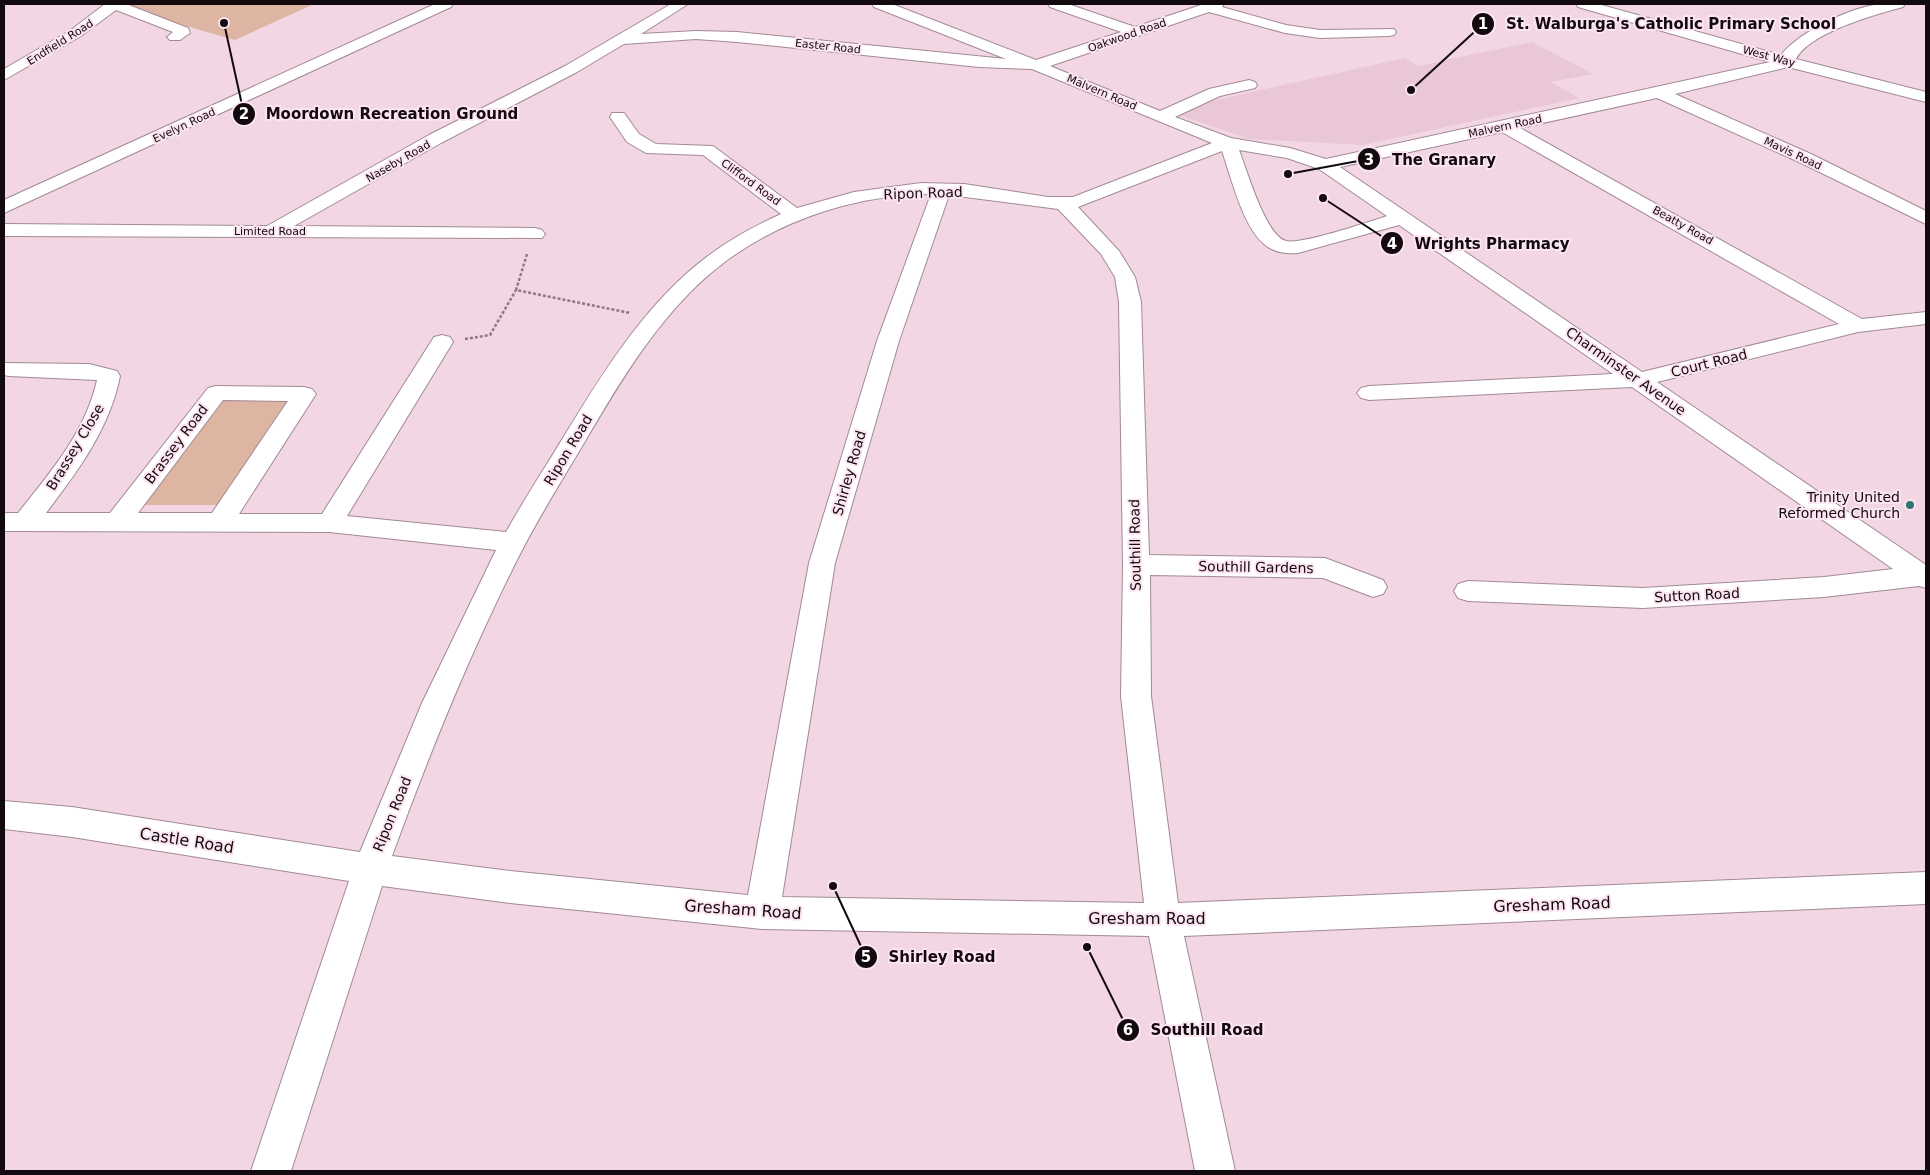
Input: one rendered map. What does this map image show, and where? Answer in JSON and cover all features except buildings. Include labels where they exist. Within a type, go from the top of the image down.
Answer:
[{"type":"street","points":[[114,4],[183,31],[175,37]]},
{"type":"street","name":"Endfield Road","points":[[4,75],[33,60],[76,33],[114,4]]},
{"type":"street","name":"Evelyn Road","points":[[4,207],[446,4]]},
{"type":"street","name":"Naseby Road","points":[[272,231],[435,139],[571,69],[681,4]]},
{"type":"street","name":"Malvern Road","points":[[879,4],[948,29],[1161,117],[1228,142],[1290,153],[1325,165],[1506,127],[1730,77],[1788,62]]},
{"type":"street","points":[[1054,4],[1136,32]]},
{"type":"street","name":"West Way","points":[[1583,4],[1788,62],[1926,97]]},
{"type":"street","points":[[1788,62],[1788,56],[1808,39],[1839,20],[1898,4]]},
{"type":"street","points":[[1212,5],[1285,29],[1320,34],[1389,32]]},
{"type":"street","name":"Oakwood Road","points":[[1037,65],[1212,5]]},
{"type":"street","points":[[911,16],[926,8]]},
{"type":"street","name":"Easter Road","points":[[619,40],[696,35],[738,37],[978,62],[1037,65]]},
{"type":"street","points":[[4,58],[33,60]]},
{"type":"street","points":[[1161,117],[1215,92],[1225,85],[1249,85]]},
{"type":"street","name":"Mavis Road","points":[[1658,92],[1805,158],[1926,218]]},
{"type":"street","name":"Clifford Road","points":[[618,117],[633,138],[652,148],[707,150],[795,215]]},
{"type":"street","name":"Beatty Road","points":[[1506,127],[1858,326]]},
{"type":"street","points":[[1228,142],[1243,185],[1268,238],[1284,247],[1302,246],[1402,218]]},
{"type":"street","name":"Ripon Road","points":[[271,1171],[370,869],[437,704],[514,542],[601,394],[655,318],[690,280],[723,252],[764,228],[795,215],[837,202],[895,191],[942,189],[1064,204],[1086,200],[1228,142]]},
{"type":"street","name":"Charminster Avenue","points":[[1325,165],[1925,576]]},
{"type":"street","name":"Shirley Road","points":[[762,913],[822,563],[888,341],[942,189]]},
{"type":"street","name":"Southill Road","points":[[1064,204],[1109,251],[1125,277],[1130,302],[1136,565],[1136,696],[1163,920],[1215,1171]]},
{"type":"street","name":"Limited Road","points":[[4,230],[536,234]]},
{"type":"street","name":"Court Road","points":[[1369,393],[1638,380],[1858,326],[1926,318]]},
{"type":"street","points":[[329,523],[442,342]]},
{"type":"street","name":"Brassey Close","points":[[9,369],[89,371],[109,376],[107,395],[60,478],[14,522]]},
{"type":"street","name":"Brassey Road","points":[[118,522],[216,392],[304,394],[220,522]]},
{"type":"street","points":[[14,522],[329,523],[514,542]]},
{"type":"street","name":"Southill Gardens","points":[[1136,565],[1325,568],[1373,587]]},
{"type":"street","name":"Sutton Road","points":[[1468,590],[1643,598],[1824,588],[1925,576]]},
{"type":"street","name":"Castle Road","points":[[4,815],[72,822],[370,869]]},
{"type":"street","name":"Gresham Road","points":[[370,869],[510,887],[762,913],[1163,920],[1926,888]]},
{"type":"path","points":[[442,342],[490,336],[516,290],[524,260],[536,234]]},
{"type":"path","points":[[516,290],[655,318]]},
{"type":"shaded area","points":[[123,4],[314,4],[235,40],[120,7]]},
{"type":"shaded area","points":[[1532,42],[1593,74],[1551,82],[1579,98],[1362,145],[1249,139],[1179,115],[1216,100],[1405,58],[1418,66]]},
{"type":"shaded area","points":[[222,400],[290,400],[219,505],[135,505]]},
{"type":"place","name":"Moordown Recreation Ground","points":[[224,23]]},
{"type":"place","name":"St. Walburga's Catholic Primary School","points":[[1411,90]]},
{"type":"place","name":"The Granary","points":[[1288,174]]},
{"type":"place","name":"Wrights Pharmacy","points":[[1323,198]]},
{"type":"place","name":"Trinity United Reformed Church","points":[[1910,505]]},
{"type":"place","name":"Shirley Road","points":[[833,886]]},
{"type":"place","name":"Southill Road","points":[[1087,947]]}]
